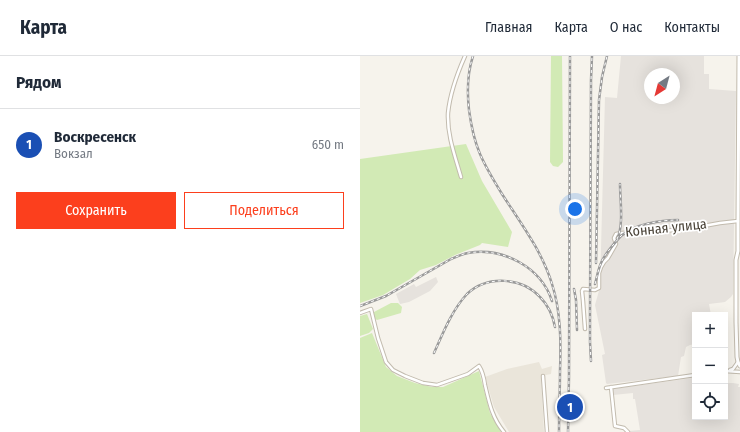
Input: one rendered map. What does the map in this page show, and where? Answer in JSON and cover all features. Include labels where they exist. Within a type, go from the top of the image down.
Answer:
[{"type":"street","points":[[461,177],[449,133],[448,114],[452,89],[465,56]]},
{"type":"street","points":[[739,56],[736,348],[740,366]]},
{"type":"street","name":"Конная улица","points":[[585,329],[582,291],[583,289],[595,290],[599,288],[600,270],[616,244],[614,238],[616,234],[687,229],[738,221]]},
{"type":"street","points":[[360,313],[371,309],[386,362],[393,370],[405,376],[423,383],[437,385],[468,374],[479,366],[484,377],[492,414],[504,432]]},
{"type":"street","points":[[728,370],[733,369],[738,362]]},
{"type":"street","points":[[728,370],[740,372]]},
{"type":"street","points":[[606,388],[692,375]]},
{"type":"street","points":[[543,376],[548,432]]},
{"type":"street","points":[[610,387],[615,426],[624,428],[628,432]]},
{"type":"shaded area","points":[[621,56],[704,56],[704,74],[709,74],[709,89],[736,91],[733,294],[725,302],[709,304],[710,312],[692,312],[692,345],[686,347],[684,356],[681,357],[678,376],[606,383],[602,355],[605,354],[595,305],[600,287],[605,97],[617,98]]},
{"type":"shaded area","points":[[436,277],[438,282],[430,291],[409,302],[400,304],[396,294],[414,284],[416,287]]},
{"type":"shaded area","points":[[539,362],[542,369],[552,366],[551,374],[541,376],[544,432],[509,432],[494,407],[485,377],[507,369]]},
{"type":"shaded area","points":[[692,378],[692,420],[728,420],[728,383],[739,384],[740,432],[630,432],[629,431],[640,430],[633,393],[613,395],[612,389]]},
{"type":"green space","points":[[551,56],[562,56],[563,162],[558,167],[553,166],[550,162]]},
{"type":"green space","points":[[466,144],[482,181],[512,232],[508,247],[482,243],[436,265],[420,270],[410,279],[383,295],[360,303],[360,159]]},
{"type":"green space","points":[[391,303],[398,303],[402,307],[401,313],[377,320],[374,318],[374,312]]},
{"type":"green space","points":[[367,314],[373,329],[369,333],[360,336],[360,316]]},
{"type":"green space","points":[[372,333],[386,367],[397,376],[415,383],[432,387],[443,387],[479,371],[490,413],[501,432],[360,432],[360,338]]},
{"type":"railway","points":[[473,56],[468,83],[468,96],[469,110],[476,143],[490,174],[537,248],[548,272],[555,295],[559,316],[560,338],[559,432]]},
{"type":"railway","points":[[568,432],[570,56]]},
{"type":"railway","points":[[591,361],[592,56]]},
{"type":"railway","points":[[596,263],[599,100],[607,56]]},
{"type":"railway","points":[[617,239],[621,220],[620,184]]},
{"type":"railway","points":[[595,284],[603,259],[621,236],[633,228],[664,221],[678,220]]},
{"type":"railway","points":[[360,306],[386,296],[451,259],[466,253],[481,252],[494,253],[507,257],[530,269],[547,289],[552,301]]},
{"type":"railway","points":[[434,353],[448,322],[462,300],[475,288],[494,281],[514,282],[533,290],[548,307],[555,327]]},
{"type":"railway","points":[[574,289],[577,330]]},
{"type":"place","name":"Воскресенск","points":[[570,407]]}]
